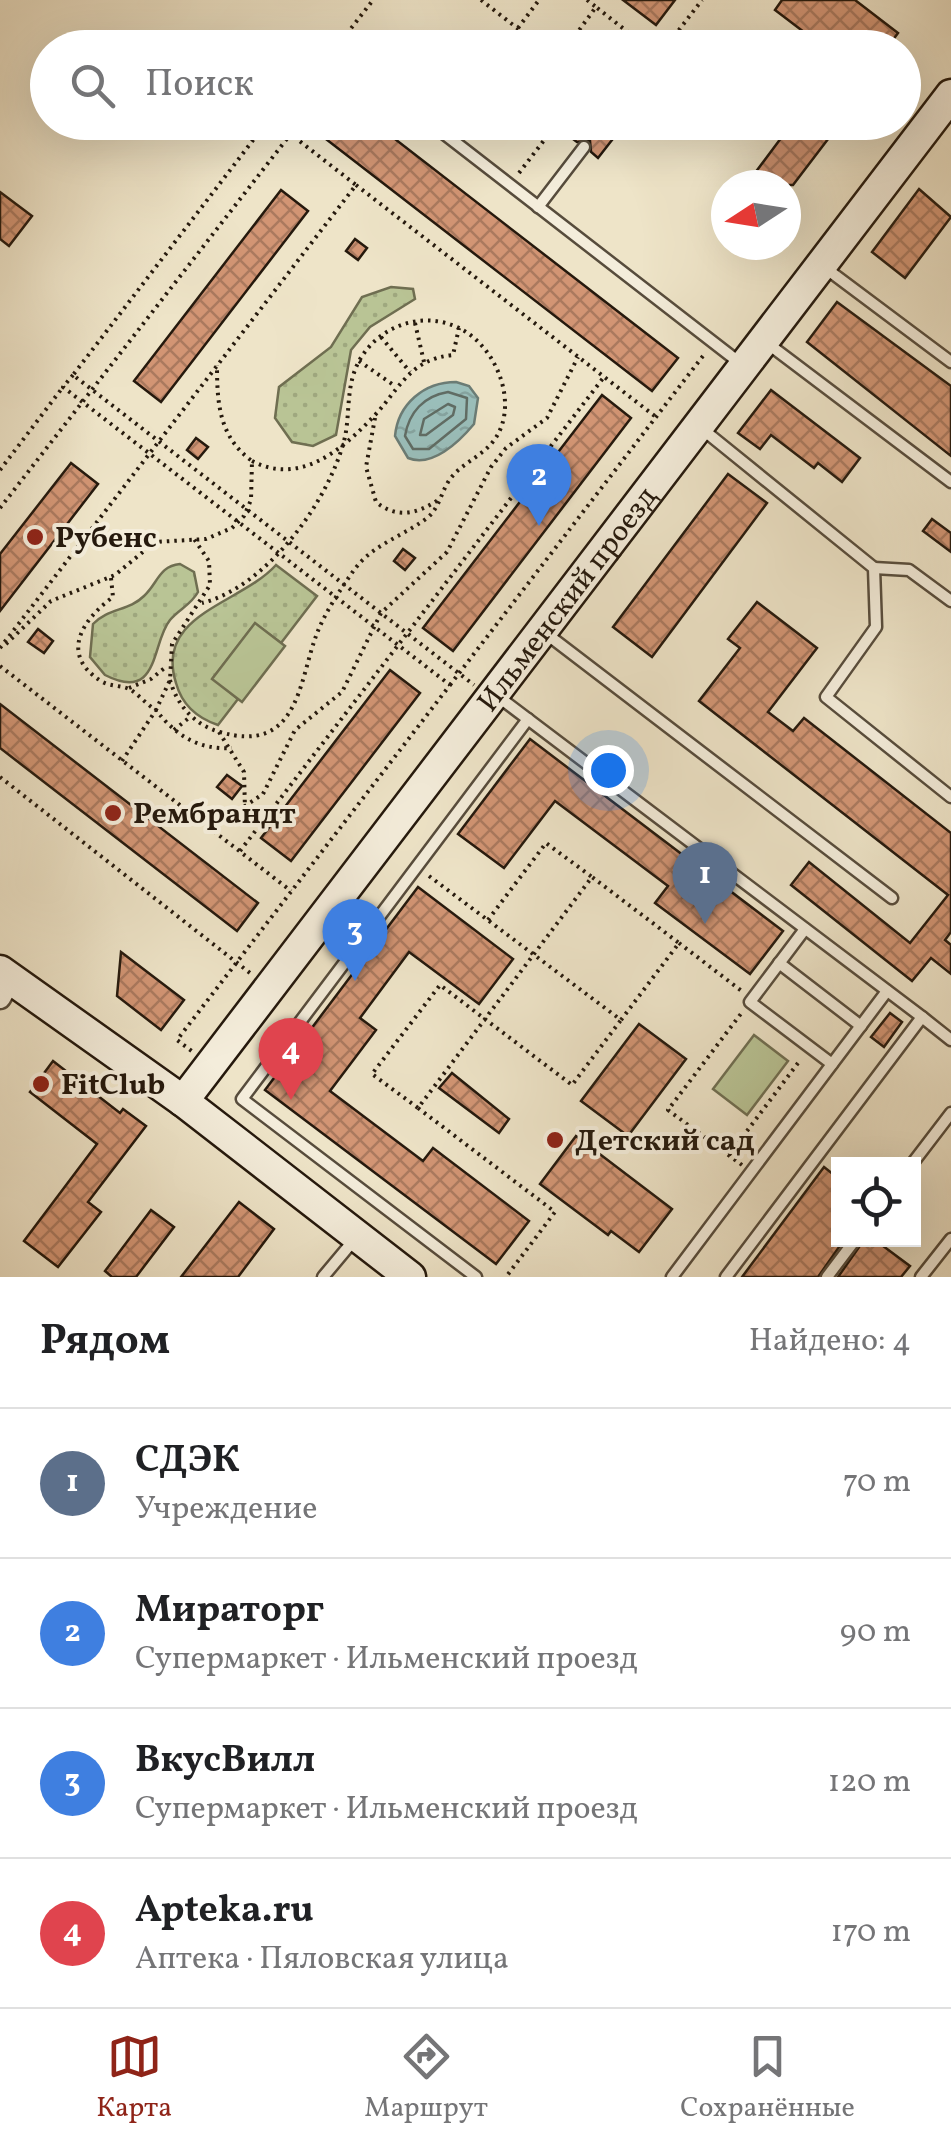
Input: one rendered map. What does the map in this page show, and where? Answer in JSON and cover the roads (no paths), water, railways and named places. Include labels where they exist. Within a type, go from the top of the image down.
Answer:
[{"type":"street","name":"Ильменский проезд","points":[[921,135],[951,95]]},
{"type":"street","name":"Ильменский проезд","points":[[183,1101],[918,140]]},
{"type":"street","points":[[4,983],[183,1101],[410,1277]]},
{"type":"lane","points":[[451,140],[746,368]]},
{"type":"lane","points":[[538,207],[584,147]]},
{"type":"lane","points":[[823,267],[951,362]]},
{"type":"lane","points":[[766,342],[951,482]]},
{"type":"lane","points":[[700,427],[874,568],[909,570],[951,601]]},
{"type":"lane","points":[[874,568],[876,627],[826,697],[951,797]]},
{"type":"lane","points":[[543,632],[892,898]]},
{"type":"lane","points":[[494,697],[951,1040]]},
{"type":"lane","points":[[476,1277],[242,1099],[528,720]]},
{"type":"lane","points":[[805,929],[751,1000],[832,1064]]},
{"type":"lane","points":[[779,963],[861,1026]]},
{"type":"lane","points":[[672,1277],[887,991]]},
{"type":"lane","points":[[726,1277],[922,1018]]},
{"type":"lane","points":[[917,1157],[951,1112]]},
{"type":"lane","points":[[322,1277],[357,1236]]},
{"type":"lane","points":[[921,1277],[951,1239]]},
{"type":"lane","points":[[827,1277],[850,1247]]},
{"type":"water","points":[[456,382],[469,386],[478,398],[474,424],[435,456],[408,458],[395,436],[401,414],[423,391]]},
{"type":"place","name":"Мираторг","points":[[539,526]]},
{"type":"place","name":"Рубенс","points":[[35,537]]},
{"type":"place","name":"Рембрандт","points":[[113,813]]},
{"type":"place","name":"СДЭК","points":[[705,924]]},
{"type":"place","name":"ВкусВилл","points":[[355,981]]},
{"type":"place","name":"FitClub","points":[[41,1084]]},
{"type":"place","name":"Apteka.ru","points":[[291,1100]]},
{"type":"place","name":"Детский сад","points":[[555,1140]]}]
